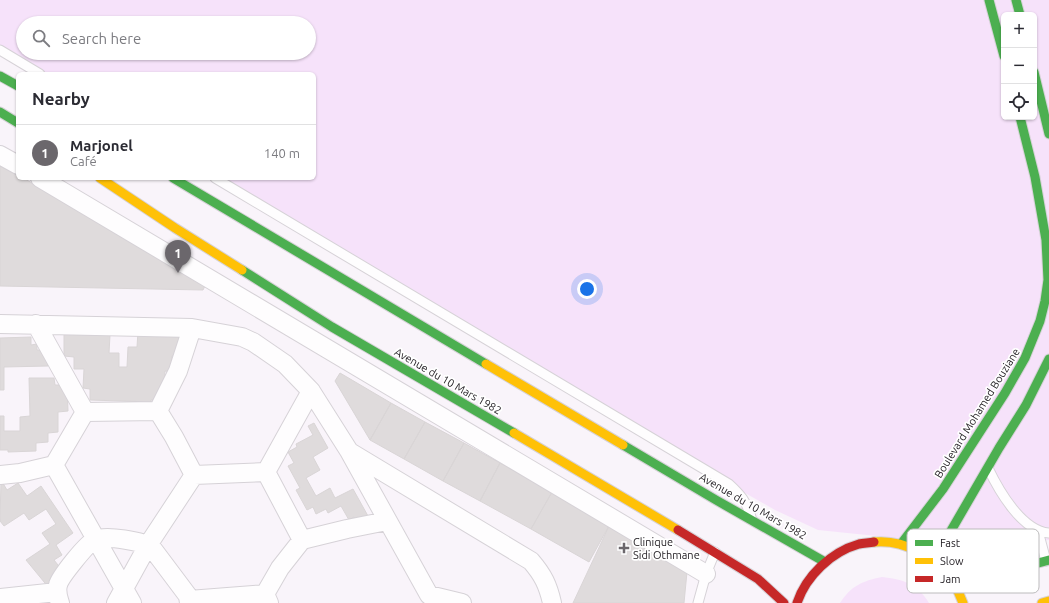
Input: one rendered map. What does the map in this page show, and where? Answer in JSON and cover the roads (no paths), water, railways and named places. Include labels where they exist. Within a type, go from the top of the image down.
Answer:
[{"type":"main road","points":[[989,0],[1002,48]]},
{"type":"main road","points":[[1016,0],[1019,12]]},
{"type":"main road","points":[[0,76],[16,85]]},
{"type":"main road","points":[[1037,84],[1049,134]]},
{"type":"main road","points":[[0,112],[16,123]]},
{"type":"main road","name":"Boulevard Mohamed Bouziane","points":[[912,529],[943,489],[1016,376],[1032,346],[1041,320],[1048,280],[1047,243],[1032,147],[1021,120]]},
{"type":"main road","name":"Avenue du 10 Mars 1982","points":[[103,180],[188,236],[332,327],[715,552],[758,579],[784,603]]},
{"type":"main road","name":"Avenue du 10 Mars 1982","points":[[176,180],[825,562]]},
{"type":"main road","points":[[952,529],[1026,405],[1049,360]]},
{"type":"main road","name":"Boulevard Mohamed Bouziane","points":[[901,544],[907,536]]},
{"type":"main road","points":[[797,603],[805,585],[814,573],[825,562],[848,548],[867,543],[890,542],[907,546]]},
{"type":"main road","points":[[959,593],[963,603]]},
{"type":"street","points":[[0,154],[16,164]]},
{"type":"street","points":[[43,180],[706,574]]},
{"type":"street","points":[[0,324],[192,328],[242,337],[253,342],[285,364],[311,391],[349,451],[427,599],[462,603]]},
{"type":"street","points":[[36,324],[86,412]]},
{"type":"street","points":[[158,411],[178,371],[192,328]]},
{"type":"street","points":[[266,472],[311,391]]},
{"type":"street","points":[[86,412],[158,411]]},
{"type":"street","points":[[158,411],[194,475]]},
{"type":"street","points":[[0,475],[20,473],[54,465],[86,412]]},
{"type":"street","points":[[349,451],[531,561],[544,578],[549,589],[552,603]]},
{"type":"street","points":[[54,465],[96,540],[124,598]]},
{"type":"street","points":[[194,475],[266,472]]},
{"type":"street","points":[[266,472],[302,540]]},
{"type":"street","points":[[124,598],[148,545],[194,475]]},
{"type":"street","points":[[1,595],[59,598],[59,580],[87,546],[96,540],[103,538],[136,541],[148,545],[156,552],[186,593],[189,601],[267,599],[280,568],[302,540],[387,521]]},
{"type":"lane","points":[[0,50],[16,60]]},
{"type":"lane","points":[[17,60],[37,72]]},
{"type":"lane","points":[[218,180],[728,484],[740,494],[748,506],[752,520]]},
{"type":"lane","points":[[988,467],[999,488],[1013,508],[1028,525],[1035,529]]},
{"type":"lane","points":[[1039,531],[1049,533]]},
{"type":"lane","points":[[1039,534],[1048,561]]},
{"type":"lane","points":[[698,603],[706,574],[715,552]]},
{"type":"place","name":"Marjonel","points":[[178,273]]},
{"type":"place","name":"Clinique Sidi Othmane","points":[[624,548]]}]
